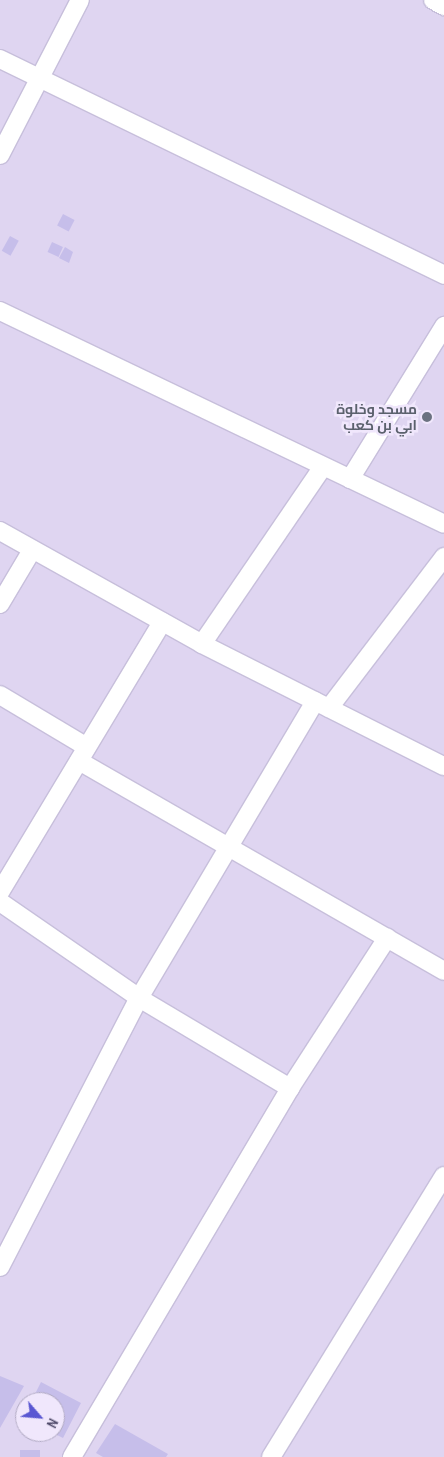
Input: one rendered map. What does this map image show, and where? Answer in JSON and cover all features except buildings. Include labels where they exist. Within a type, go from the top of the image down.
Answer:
[{"type":"street","points":[[0,155],[36,77],[80,0]]},
{"type":"street","points":[[433,0],[444,6]]},
{"type":"street","points":[[0,59],[444,274]]},
{"type":"street","points":[[0,311],[322,468],[350,479],[444,524]]},
{"type":"street","points":[[350,479],[444,326]]},
{"type":"street","points":[[202,644],[322,468]]},
{"type":"street","points":[[0,531],[202,644],[444,766]]},
{"type":"street","points":[[0,604],[32,550]]},
{"type":"street","points":[[0,1267],[139,998],[228,844],[322,705],[444,557]]},
{"type":"street","points":[[0,892],[162,622]]},
{"type":"street","points":[[0,695],[83,754],[228,844],[444,971]]},
{"type":"street","points":[[0,902],[139,998],[290,1088]]},
{"type":"street","points":[[72,1457],[290,1088],[387,938]]},
{"type":"street","points":[[271,1457],[444,1176]]},
{"type":"shaded area","points":[[0,0],[444,0],[444,1457],[0,1457]]},
{"type":"place","name":"مسجد وخلوة ابي بن كعب","points":[[427,417]]}]
